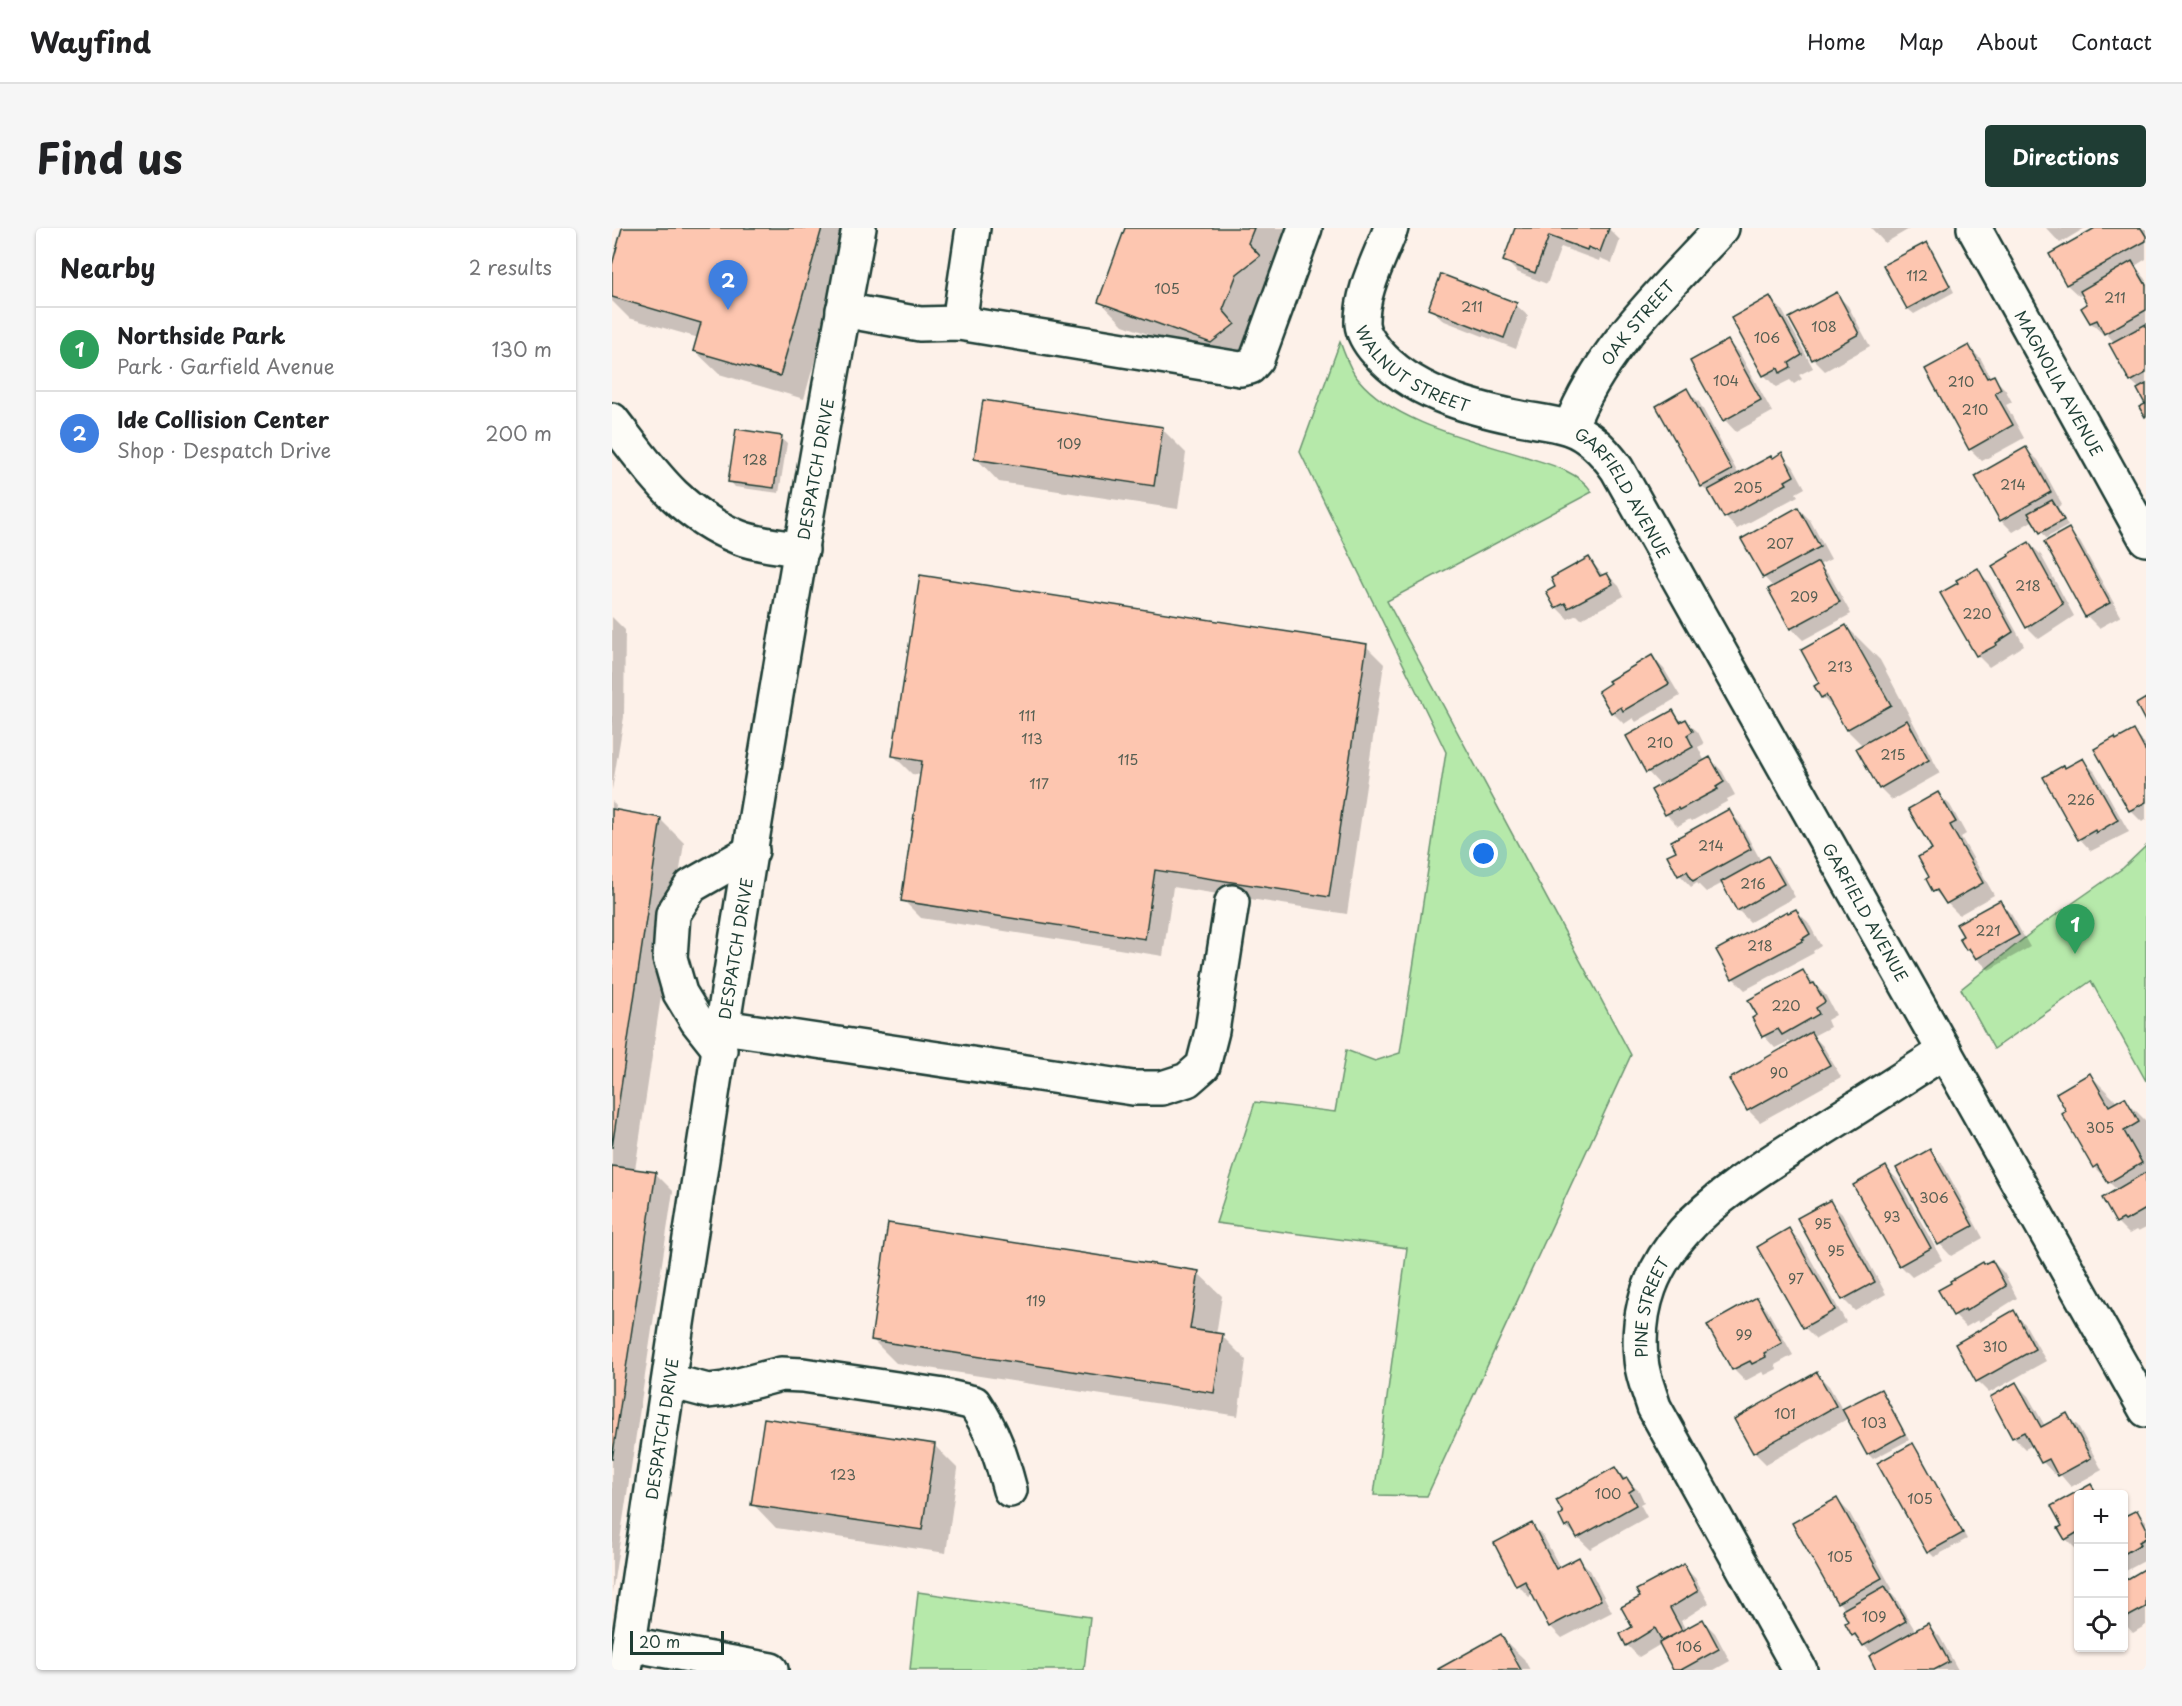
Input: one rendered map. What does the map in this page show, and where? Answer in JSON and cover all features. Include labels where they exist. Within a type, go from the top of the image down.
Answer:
[{"type":"street","name":"DESPATCH DRIVE","points":[[627,1657],[785,638],[858,228]]},
{"type":"street","points":[[959,323],[973,228]]},
{"type":"street","points":[[843,310],[920,324],[959,323],[1240,369],[1250,367],[1257,359],[1305,228]]},
{"type":"street","name":"WALNUT STREET","points":[[1391,228],[1363,308],[1362,327],[1370,344],[1383,360],[1403,375],[1456,401],[1485,410],[1570,428]]},
{"type":"street","name":"OAK STREET","points":[[1570,428],[1593,379],[1621,339],[1722,228]]},
{"type":"street","name":"MAGNOLIA AVENUE","points":[[1974,228],[2146,539]]},
{"type":"street","points":[[612,420],[663,487],[704,521],[741,538],[802,550]]},
{"type":"street","name":"GARFIELD AVENUE","points":[[1570,428],[1604,451],[1629,487],[2146,1410]]},
{"type":"street","points":[[752,851],[691,886],[673,914],[670,958],[680,993],[697,1021],[722,1039],[1133,1088],[1162,1088],[1187,1080],[1203,1066],[1212,1031],[1232,902]]},
{"type":"street","name":"PINE STREET","points":[[1800,1670],[1654,1407],[1641,1360],[1642,1307],[1650,1281],[1663,1258],[1678,1236],[1699,1214],[1757,1171],[1945,1051]]},
{"type":"street","points":[[670,1381],[708,1391],[781,1374],[802,1375],[944,1396],[974,1403],[989,1425],[1010,1490]]},
{"type":"street","points":[[627,1657],[760,1669]]},
{"type":"green space","points":[[1340,342],[1358,379],[1374,395],[1394,408],[1439,430],[1557,467],[1581,480],[1592,492],[1387,601],[1631,1055],[1427,1496],[1374,1495],[1407,1248],[1216,1223],[1255,1102],[1335,1112],[1346,1050],[1375,1061],[1400,1053],[1446,752],[1300,452]]},
{"type":"green space","points":[[2146,846],[2146,1081],[2091,981],[1994,1049],[1961,989],[2037,928],[2123,868]]},
{"type":"green space","points":[[918,1592],[1090,1617],[1084,1670],[910,1670]]},
{"type":"building","points":[[622,228],[822,228],[780,376],[693,351],[701,323],[612,297],[612,265]]},
{"type":"building","points":[[1125,228],[1254,228],[1248,243],[1260,256],[1237,274],[1223,310],[1235,324],[1211,343],[1098,302]]},
{"type":"building","points":[[1515,228],[1609,228],[1600,252],[1588,247],[1587,250],[1549,236],[1535,273],[1503,261]]},
{"type":"building","points":[[2095,228],[2141,228],[2146,241],[2066,285],[2049,254]]},
{"type":"building","points":[[1927,242],[1950,286],[1907,309],[1883,265]]},
{"type":"building","points":[[2132,261],[2146,285],[2146,310],[2104,334],[2097,320],[2090,323],[2081,308],[2087,304],[2080,291]]},
{"type":"building","points":[[1441,274],[1517,303],[1504,338],[1428,309]]},
{"type":"building","points":[[1837,292],[1859,334],[1812,360],[1789,318]]},
{"type":"building","points":[[1770,296],[1802,355],[1789,363],[1791,367],[1780,373],[1778,368],[1763,376],[1731,318]]},
{"type":"building","points":[[2146,324],[2146,373],[2130,382],[2109,344]]},
{"type":"building","points":[[1728,340],[1761,400],[1723,421],[1690,361]]},
{"type":"building","points":[[1969,345],[1987,378],[1994,375],[2001,389],[1995,393],[2013,425],[1969,450],[1925,369]]},
{"type":"building","points":[[2146,384],[2145,417],[2139,407],[2145,404],[2137,389]]},
{"type":"building","points":[[1687,388],[1732,470],[1701,487],[1656,406]]},
{"type":"building","points":[[983,400],[1163,427],[1154,486],[974,459]]},
{"type":"building","points":[[736,429],[782,436],[774,488],[728,482]]},
{"type":"building","points":[[2026,447],[2051,492],[2000,521],[1975,476]]},
{"type":"building","points":[[1782,452],[1794,476],[1785,481],[1787,484],[1724,518],[1708,490]]},
{"type":"building","points":[[2052,500],[2064,520],[2040,533],[2028,513]]},
{"type":"building","points":[[1798,507],[1820,547],[1763,578],[1741,539]]},
{"type":"building","points":[[2069,528],[2110,603],[2085,617],[2044,542]]},
{"type":"building","points":[[2029,542],[2063,604],[2026,628],[1992,566]]},
{"type":"building","points":[[1589,557],[1600,576],[1607,573],[1613,584],[1568,608],[1565,603],[1555,608],[1546,592],[1555,587],[1551,578]]},
{"type":"building","points":[[1818,562],[1840,602],[1790,629],[1768,589]]},
{"type":"building","points":[[1978,568],[2013,632],[1996,643],[1997,645],[1976,656],[1940,593],[1958,583],[1956,580]]},
{"type":"building","points":[[920,575],[1367,644],[1329,897],[1155,870],[1145,939],[901,901],[922,761],[892,756]]},
{"type":"building","points":[[1846,625],[1891,705],[1846,730],[1826,695],[1821,698],[1814,686],[1819,683],[1801,650]]},
{"type":"building","points":[[1652,655],[1669,684],[1623,711],[1621,707],[1611,713],[1598,691],[1610,683],[1608,681]]},
{"type":"building","points":[[2146,698],[2146,723],[2136,704]]},
{"type":"building","points":[[1673,710],[1680,722],[1686,719],[1693,731],[1687,735],[1693,747],[1646,773],[1626,736]]},
{"type":"building","points":[[1907,720],[1929,760],[1879,789],[1856,748]]},
{"type":"building","points":[[2134,730],[2146,752],[2146,802],[2129,811],[2094,749],[2115,737],[2116,740]]},
{"type":"building","points":[[1710,757],[1724,782],[1716,787],[1718,789],[1665,815],[1651,790]]},
{"type":"building","points":[[2083,758],[2118,820],[2078,840],[2043,777],[2064,765],[2065,768]]},
{"type":"building","points":[[1938,792],[1956,822],[1950,825],[1983,883],[1946,904],[1937,890],[1933,892],[1926,879],[1929,877],[1918,857],[1932,849],[1908,809]]},
{"type":"building","points":[[612,809],[661,818],[612,1148]]},
{"type":"building","points":[[1729,809],[1751,849],[1693,881],[1687,871],[1678,876],[1667,855],[1676,851],[1671,841]]},
{"type":"building","points":[[1768,856],[1784,884],[1737,911],[1721,882]]},
{"type":"building","points":[[2000,900],[2019,935],[1976,959],[1969,948],[1966,950],[1959,938],[1963,936],[1956,924]]},
{"type":"building","points":[[1796,909],[1810,934],[1802,939],[1804,940],[1732,979],[1716,950],[1787,911],[1788,913]]},
{"type":"building","points":[[1803,970],[1825,1002],[1816,1008],[1819,1014],[1782,1035],[1778,1029],[1762,1037],[1752,1018],[1757,1015],[1748,1000]]},
{"type":"building","points":[[1811,1032],[1830,1065],[1747,1111],[1729,1079]]},
{"type":"building","points":[[2090,1073],[2109,1106],[2125,1097],[2139,1122],[2124,1131],[2142,1163],[2108,1183],[2097,1165],[2093,1168],[2062,1114],[2066,1111],[2056,1093]]},
{"type":"building","points":[[1930,1149],[1973,1226],[1938,1245],[1896,1168]]},
{"type":"building","points":[[612,1166],[656,1172],[612,1460]]},
{"type":"building","points":[[1886,1166],[1931,1248],[1899,1266],[1853,1185]]},
{"type":"building","points":[[2146,1172],[2146,1209],[2125,1221],[2123,1219],[2116,1223],[2102,1198]]},
{"type":"building","points":[[1830,1200],[1875,1282],[1842,1300],[1797,1218]]},
{"type":"building","points":[[888,1223],[1199,1271],[1190,1329],[1223,1334],[1214,1393],[871,1340]]},
{"type":"building","points":[[1789,1228],[1835,1310],[1803,1328],[1757,1247]]},
{"type":"building","points":[[1992,1260],[2006,1286],[1966,1311],[1965,1309],[1953,1316],[1938,1290],[1983,1262],[1984,1264]]},
{"type":"building","points":[[1757,1297],[1782,1343],[1764,1353],[1766,1357],[1752,1364],[1750,1361],[1732,1370],[1707,1325]]},
{"type":"building","points":[[2014,1310],[2035,1349],[1976,1382],[1955,1344]]},
{"type":"building","points":[[1817,1372],[1836,1406],[1753,1453],[1734,1419]]},
{"type":"building","points":[[2016,1382],[2041,1427],[2067,1413],[2091,1458],[2058,1476],[2049,1459],[2041,1463],[2024,1432],[2012,1438],[1990,1397]]},
{"type":"building","points":[[1881,1389],[1905,1434],[1867,1455],[1842,1409]]},
{"type":"building","points":[[764,1418],[935,1444],[922,1530],[751,1505]]},
{"type":"building","points":[[1913,1443],[1963,1533],[1927,1553],[1877,1463]]},
{"type":"building","points":[[1615,1467],[1623,1480],[1627,1478],[1634,1489],[1629,1492],[1636,1505],[1577,1538],[1570,1525],[1565,1528],[1559,1516],[1563,1513],[1556,1500]]},
{"type":"building","points":[[2091,1484],[2095,1490],[2080,1490]]},
{"type":"building","points":[[2074,1493],[2074,1534],[2065,1540],[2058,1528],[2062,1526],[2051,1506]]},
{"type":"building","points":[[1837,1498],[1882,1578],[1837,1603],[1792,1523]]},
{"type":"building","points":[[2137,1510],[2146,1527],[2146,1538],[2128,1552],[2128,1544],[2128,1514]]},
{"type":"building","points":[[1532,1523],[1556,1569],[1579,1557],[1601,1600],[1549,1627],[1525,1581],[1516,1586],[1494,1543]]},
{"type":"building","points":[[1684,1564],[1698,1591],[1670,1608],[1682,1631],[1662,1641],[1655,1628],[1626,1646],[1620,1634],[1632,1627],[1621,1607],[1640,1597],[1636,1590]]},
{"type":"building","points":[[2146,1568],[2146,1607],[2128,1617],[2128,1598],[2128,1579]]},
{"type":"building","points":[[1885,1586],[1906,1621],[1863,1646],[1855,1634],[1852,1636],[1845,1623],[1848,1621],[1842,1610]]},
{"type":"building","points":[[1703,1619],[1719,1649],[1681,1670],[1673,1670],[1659,1643]]},
{"type":"building","points":[[1928,1623],[1949,1662],[1934,1670],[1876,1670],[1869,1656]]},
{"type":"building","points":[[1501,1634],[1521,1670],[1438,1670],[1438,1669]]},
{"type":"place","name":"Ide Collision Center","points":[[728,310]]},
{"type":"place","name":"Northside Park","points":[[2075,954]]}]
